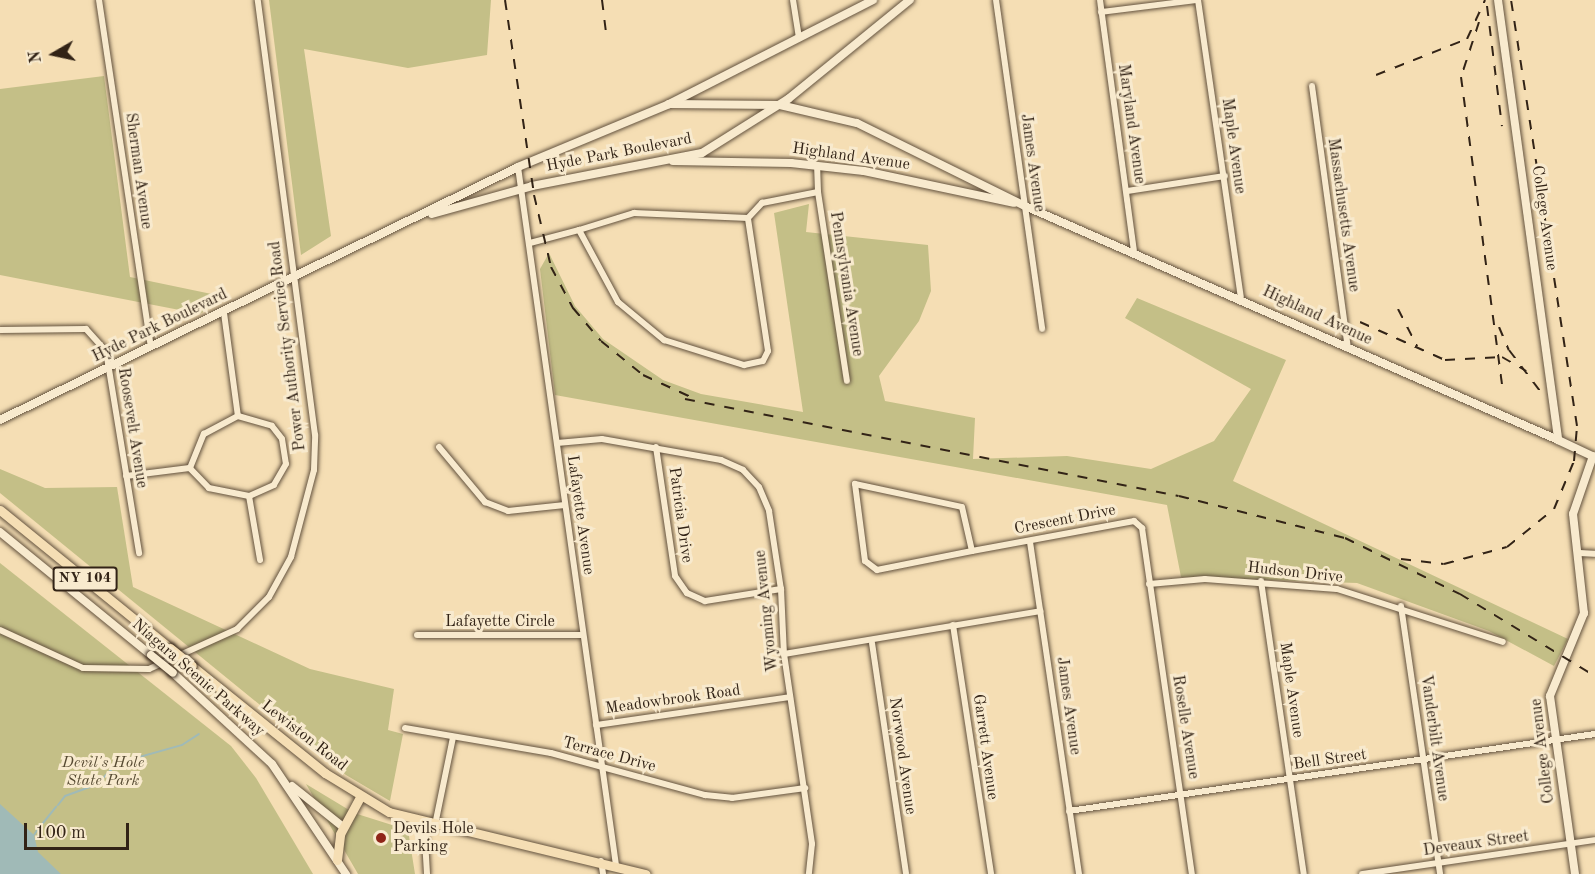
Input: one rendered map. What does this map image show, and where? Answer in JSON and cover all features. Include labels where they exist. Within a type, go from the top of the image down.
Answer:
[{"type":"main road","name":"Hyde Park Boulevard","points":[[0,420],[224,313],[296,275],[518,167],[669,104],[873,0]]},
{"type":"main road","name":"Hyde Park Boulevard","points":[[398,225],[521,188],[671,161],[721,143],[780,105],[910,0]]},
{"type":"main road","name":"College Avenue","points":[[1498,0],[1558,440]]},
{"type":"main road","name":"Highland Avenue","points":[[1558,440],[1594,456]]},
{"type":"main road","name":"College Avenue","points":[[1575,874],[1555,740],[1552,687],[1585,610],[1574,506],[1594,456]]},
{"type":"main road","name":"Lewiston Road","points":[[0,510],[192,666],[360,797],[430,824],[601,861],[646,874]]},
{"type":"main road","name":"Niagara Scenic Parkway","points":[[0,532],[231,722],[279,774],[346,874]]},
{"type":"main road","points":[[279,774],[343,826]]},
{"type":"main road","points":[[337,860],[343,826],[360,797]]},
{"type":"street","name":"Sherman Avenue","points":[[99,0],[151,346]]},
{"type":"street","name":"Power Authority Service Road","points":[[0,630],[76,666],[134,672],[208,647],[263,604],[294,547],[315,455],[296,275],[258,0]]},
{"type":"street","points":[[793,0],[799,38]]},
{"type":"street","name":"James Avenue","points":[[996,0],[1042,329]]},
{"type":"street","name":"Maryland Avenue","points":[[1100,0],[1134,251]]},
{"type":"street","points":[[1101,12],[1197,0]]},
{"type":"street","name":"Maple Avenue","points":[[1197,0],[1241,297]]},
{"type":"street","name":"Massachusetts Avenue","points":[[1312,86],[1348,349]]},
{"type":"street","name":"Highland Avenue","points":[[669,104],[780,105],[857,123],[1025,206],[1241,297],[1348,349],[1558,440]]},
{"type":"street","name":"Highland Avenue","points":[[671,161],[818,166],[1025,206]]},
{"type":"street","name":"Pennsylvania Avenue","points":[[818,166],[818,192],[847,381]]},
{"type":"street","name":"Lafayette Avenue","points":[[518,167],[616,865]]},
{"type":"street","points":[[1127,192],[1224,176]]},
{"type":"street","points":[[530,243],[634,213],[748,218],[762,203],[818,192]]},
{"type":"street","points":[[579,230],[618,302],[664,340],[744,365],[763,361],[768,351],[748,218]]},
{"type":"street","points":[[224,313],[238,416]]},
{"type":"street","name":"Roosevelt Avenue","points":[[0,330],[86,329],[106,351],[139,553]]},
{"type":"street","points":[[238,416],[272,426],[282,439],[286,464],[274,485],[249,496],[209,488],[190,468],[204,434],[238,416]]},
{"type":"street","name":"Wyoming Avenue","points":[[557,443],[602,439],[721,460],[743,470],[759,487],[769,511],[782,589],[784,654],[805,788],[810,874]]},
{"type":"street","points":[[439,447],[485,502],[508,511],[565,505]]},
{"type":"street","name":"Patricia Drive","points":[[656,447],[675,576],[687,593],[705,601],[782,589]]},
{"type":"street","points":[[126,476],[190,468]]},
{"type":"street","name":"Crescent Drive","points":[[972,551],[962,507],[855,484],[865,561],[877,570],[1134,521],[1142,528],[1149,584]]},
{"type":"street","points":[[249,496],[260,560]]},
{"type":"street","name":"James Avenue","points":[[1030,542],[1079,874]]},
{"type":"street","points":[[1578,553],[1595,554]]},
{"type":"street","name":"Maple Avenue","points":[[1261,581],[1304,874]]},
{"type":"street","name":"Hudson Drive","points":[[1149,584],[1261,581],[1336,589],[1401,606],[1503,642]]},
{"type":"street","name":"Roselle Avenue","points":[[1149,584],[1192,874]]},
{"type":"street","name":"Vanderbilt Avenue","points":[[1401,606],[1440,874]]},
{"type":"street","points":[[784,654],[872,643],[953,625],[1040,610]]},
{"type":"street","name":"Garrett Avenue","points":[[953,625],[990,874]]},
{"type":"street","name":"Lafayette Circle","points":[[417,635],[584,635]]},
{"type":"street","name":"Norwood Avenue","points":[[872,643],[906,874]]},
{"type":"street","name":"Meadowbrook Road","points":[[596,725],[790,697]]},
{"type":"street","name":"Terrace Drive","points":[[405,728],[602,766],[723,797],[805,788]]},
{"type":"street","name":"Bell Street","points":[[1070,811],[1595,734]]},
{"type":"street","points":[[427,874],[430,824],[453,737]]},
{"type":"street","name":"Deveaux Street","points":[[1362,874],[1595,840]]},
{"type":"street","points":[[601,861],[603,874]]},
{"type":"green space","points":[[269,0],[491,0],[487,55],[408,68],[304,49],[331,236],[301,255]]},
{"type":"green space","points":[[104,76],[130,277],[226,297],[200,314],[0,275],[0,89]]},
{"type":"green space","points":[[809,204],[806,232],[928,245],[931,291],[919,321],[879,376],[885,401],[975,418],[973,459],[1067,456],[1151,469],[1214,441],[1251,389],[1125,318],[1137,298],[1286,360],[1233,481],[1568,639],[1554,666],[1489,631],[1357,583],[1181,577],[1167,505],[555,395],[540,269],[549,253],[575,306],[603,339],[663,380],[701,394],[803,412],[774,213]]},
{"type":"green space","points":[[0,469],[45,488],[117,487],[133,587],[310,669],[394,689],[388,730],[403,734],[390,801],[346,775],[0,493]]},
{"type":"green space","name":"Devil's Hole State Park","points":[[0,563],[231,746],[256,778],[313,874],[49,874],[0,805]]},
{"type":"green space","points":[[306,784],[354,813],[408,830],[415,874],[358,874]]},
{"type":"water","points":[[0,804],[34,835],[38,852],[61,874],[0,874]]},
{"type":"waterway","points":[[58,805],[65,796],[96,785],[118,763],[182,745],[199,734]]},
{"type":"waterway","points":[[43,823],[56,807]]},
{"type":"waterway","points":[[34,835],[40,826]]},
{"type":"railway","points":[[505,0],[534,195],[551,267],[573,308],[601,341],[643,375],[693,398]]},
{"type":"railway","points":[[602,0],[606,34]]},
{"type":"railway","points":[[1376,75],[1467,39],[1485,0]]},
{"type":"railway","points":[[1401,559],[1444,564],[1507,547],[1554,509],[1574,461],[1577,426],[1511,0]]},
{"type":"railway","points":[[1487,6],[1502,126]]},
{"type":"railway","points":[[1479,22],[1461,77],[1502,384]]},
{"type":"railway","points":[[1398,309],[1417,346]]},
{"type":"railway","points":[[1360,322],[1445,360],[1502,357],[1526,371]]},
{"type":"railway","points":[[1499,327],[1509,350],[1543,395]]},
{"type":"railway","points":[[685,399],[1179,496],[1345,538],[1460,594],[1595,676]]},
{"type":"place","name":"Devils Hole Parking","points":[[381,838]]}]
